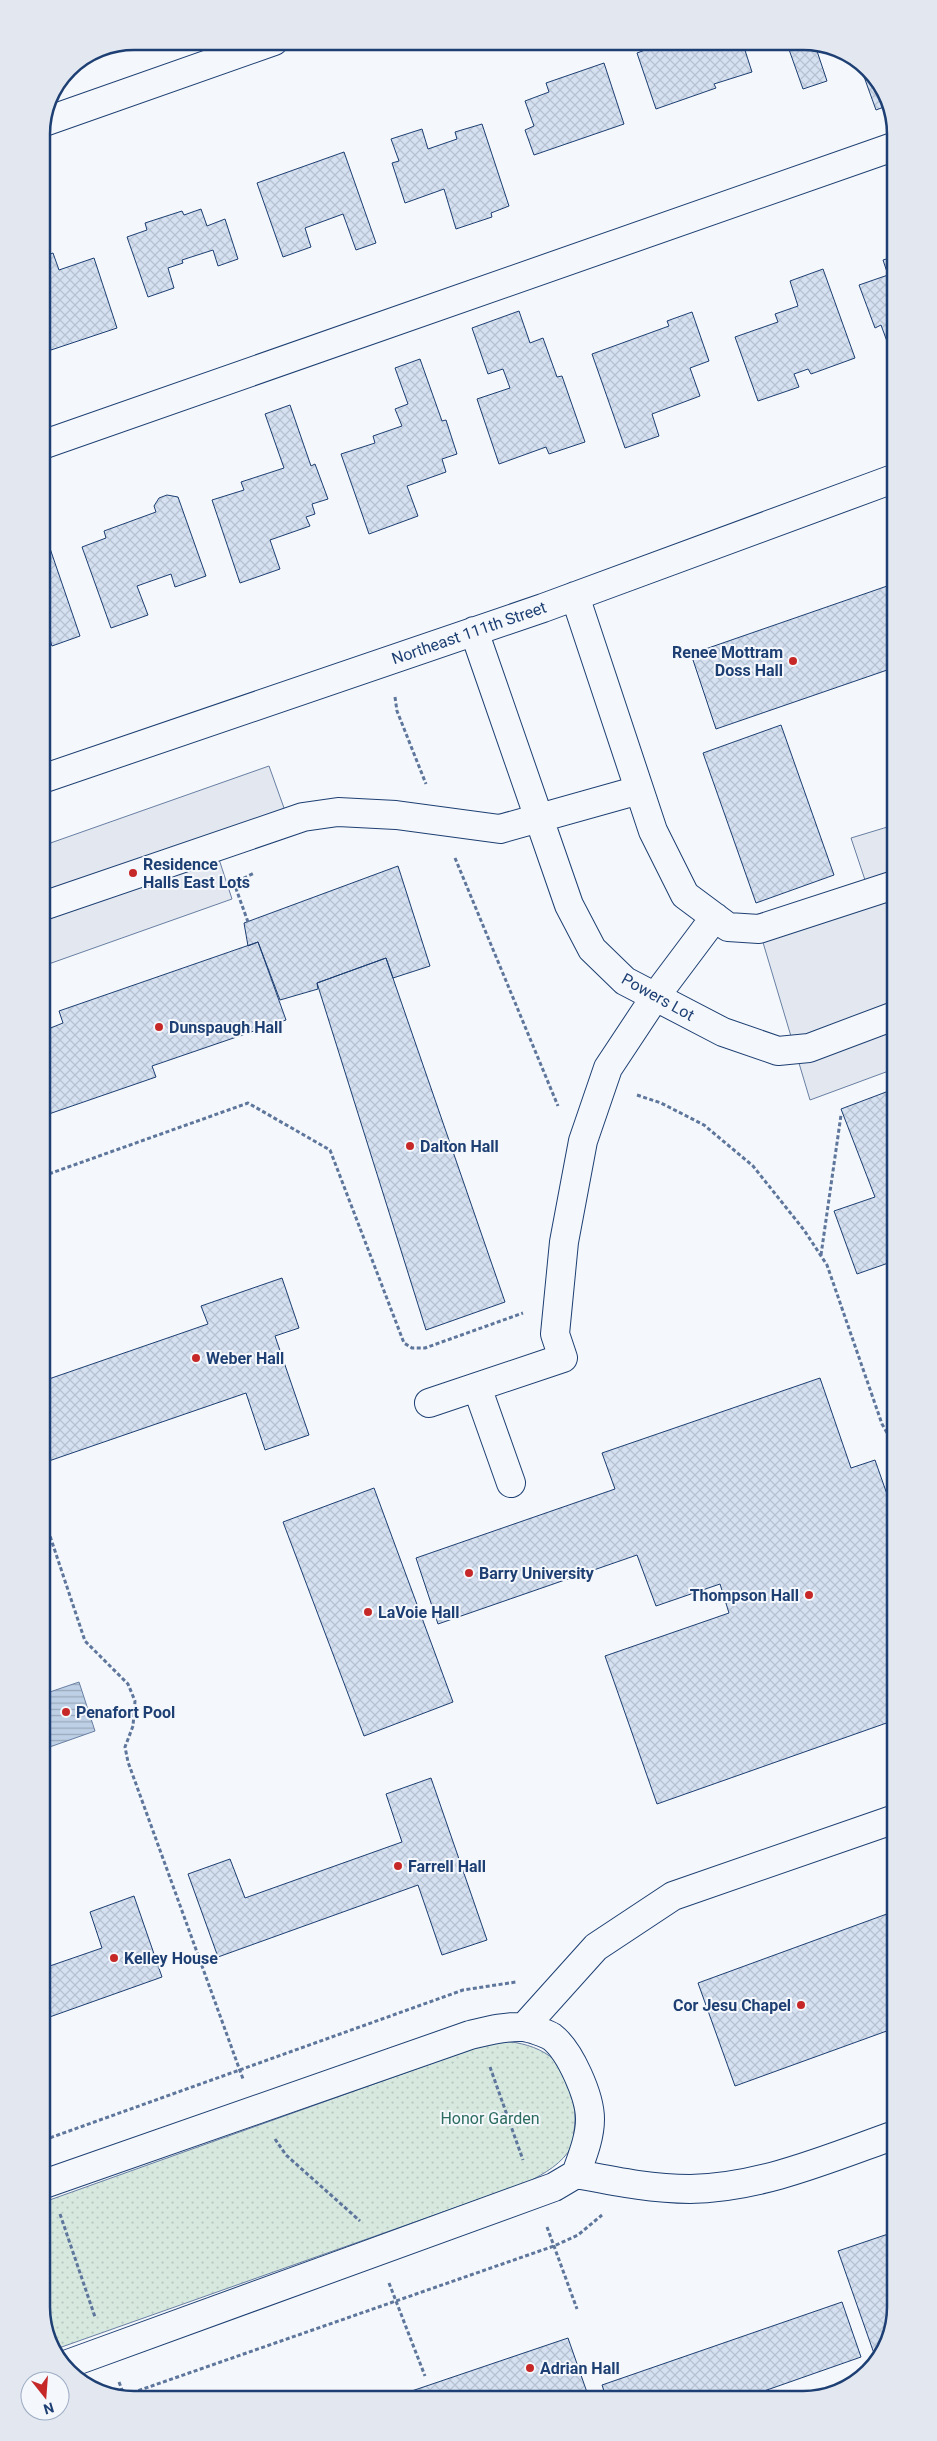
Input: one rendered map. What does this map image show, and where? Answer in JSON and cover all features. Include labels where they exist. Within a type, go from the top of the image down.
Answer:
[{"type":"street","points":[[52,119],[248,50]]},
{"type":"street","points":[[50,442],[887,149]]},
{"type":"street","name":"Northeast 111th Street","points":[[50,776],[575,596],[887,480]]},
{"type":"street","points":[[575,596],[653,831],[685,895],[728,927],[759,929],[887,886]]},
{"type":"street","name":"Powers Lot","points":[[474,631],[569,905],[592,949],[625,981],[723,1032],[778,1051],[809,1048],[887,1019]]},
{"type":"street","points":[[50,903],[303,816],[338,812],[396,815],[500,830],[639,790]]},
{"type":"street","points":[[428,1403],[563,1358],[555,1334],[564,1242],[583,1142],[608,1068],[655,997],[716,917]]},
{"type":"street","points":[[477,1387],[511,1483]]},
{"type":"street","points":[[524,2027],[596,1947],[673,1896],[887,1822]]},
{"type":"street","points":[[50,2182],[478,2033],[524,2027],[551,2037],[570,2059],[584,2092],[590,2118],[586,2145],[576,2174]]},
{"type":"street","points":[[72,2363],[536,2195],[576,2174],[630,2184],[690,2189],[723,2185],[789,2172],[887,2138]]},
{"type":"path","points":[[395,691],[394,700],[441,821],[580,1158]]},
{"type":"path","points":[[248,922],[234,883],[260,870]]},
{"type":"path","points":[[603,1083],[661,1103],[704,1124],[752,1166],[804,1230],[827,1265],[882,1424],[887,1433]]},
{"type":"path","points":[[50,1174],[248,1103],[330,1150],[404,1344],[412,1348],[425,1348],[559,1300]]},
{"type":"path","points":[[821,1256],[841,1115]]},
{"type":"path","points":[[50,1536],[85,1641],[128,1684],[135,1701],[134,1726],[125,1747],[128,1762],[239,2070],[256,2110],[286,2155],[360,2220],[397,2300],[425,2376]]},
{"type":"path","points":[[50,2138],[463,1990],[522,1982]]},
{"type":"path","points":[[463,1990],[577,2309]]},
{"type":"path","points":[[50,2194],[120,2389]]},
{"type":"path","points":[[136,2391],[554,2246],[578,2235],[608,2210]]},
{"type":"green space","name":"Honor Garden","points":[[497,2040],[528,2045],[545,2053],[554,2060],[567,2077],[574,2098],[573,2144],[558,2163],[528,2182],[60,2347],[53,2329],[50,2307],[50,2200]]},
{"type":"shaded area","name":"Residence Halls East Lots","points":[[269,766],[289,822],[215,847],[232,899],[50,964],[50,843]]},
{"type":"shaded area","points":[[887,827],[887,1072],[810,1100],[759,929],[869,892],[851,838]]},
{"type":"water","name":"Penafort Pool","points":[[79,1682],[95,1731],[50,1747],[50,1692]]},
{"type":"building","points":[[645,50],[745,50],[752,72],[714,84],[716,88],[656,109],[637,53]]},
{"type":"building","points":[[789,50],[817,51],[827,81],[803,89]]},
{"type":"building","points":[[604,63],[624,124],[534,155],[525,130],[534,126],[525,101],[549,92],[546,83]]},
{"type":"building","points":[[864,78],[873,87],[882,108],[876,110]]},
{"type":"building","points":[[482,124],[509,206],[491,213],[492,217],[456,229],[444,189],[405,203],[392,163],[399,161],[391,139],[422,129],[428,149],[457,139],[455,132]]},
{"type":"building","points":[[344,152],[376,243],[356,250],[343,214],[305,228],[311,247],[283,257],[257,183]]},
{"type":"building","points":[[201,209],[207,226],[225,219],[238,259],[218,266],[213,250],[182,260],[183,263],[168,268],[174,288],[148,297],[127,237],[147,230],[145,223],[182,211],[184,215]]},
{"type":"building","points":[[53,253],[59,270],[94,258],[117,328],[50,350],[50,254]]},
{"type":"building","points":[[887,259],[887,272],[883,260]]},
{"type":"building","points":[[823,269],[855,358],[811,374],[808,369],[794,374],[799,387],[758,401],[735,337],[778,322],[775,314],[798,306],[790,281]]},
{"type":"building","points":[[887,275],[887,341],[881,325],[875,328],[859,285]]},
{"type":"building","points":[[519,311],[530,343],[543,338],[557,377],[562,376],[585,442],[549,454],[546,447],[499,464],[477,399],[510,388],[503,369],[488,374],[472,328]]},
{"type":"building","points":[[692,312],[709,361],[690,368],[700,396],[652,414],[659,436],[625,448],[592,354],[669,326],[667,321]]},
{"type":"building","points":[[420,359],[442,421],[446,420],[457,454],[442,459],[446,472],[407,486],[418,516],[369,534],[341,454],[375,443],[373,436],[402,426],[395,409],[408,404],[395,368]]},
{"type":"building","points":[[290,405],[311,466],[315,464],[328,499],[312,504],[315,514],[306,517],[310,526],[270,540],[280,569],[240,583],[212,500],[244,490],[241,482],[284,468],[265,414]]},
{"type":"building","points":[[167,495],[178,497],[206,576],[175,587],[171,574],[137,586],[148,615],[111,628],[82,547],[106,538],[104,531],[156,512],[154,506],[159,498]]},
{"type":"building","points":[[50,548],[80,636],[52,646],[50,640]]},
{"type":"building","name":"Renee Mottram Doss Hall","points":[[887,586],[887,670],[716,729],[691,654]]},
{"type":"building","points":[[781,725],[834,875],[756,903],[703,753]]},
{"type":"building","points":[[398,866],[430,966],[393,978],[386,958],[317,983],[318,989],[280,1000],[258,942],[248,946],[244,923]]},
{"type":"building","name":"Dunspaugh Hall","points":[[258,942],[286,1020],[152,1066],[156,1077],[50,1114],[50,1028],[63,1023],[59,1011]]},
{"type":"building","name":"Dalton Hall","points":[[386,958],[505,1302],[426,1330],[317,983]]},
{"type":"building","points":[[887,1092],[887,1263],[857,1274],[834,1211],[875,1197],[841,1109]]},
{"type":"building","name":"Weber Hall","points":[[282,1278],[299,1328],[275,1336],[309,1435],[265,1450],[246,1393],[50,1461],[50,1379],[208,1324],[201,1306]]},
{"type":"building","name":"Thompson Hall","points":[[820,1378],[851,1468],[875,1460],[887,1494],[887,1723],[657,1804],[605,1656],[729,1613],[720,1584],[656,1606],[637,1555],[438,1624],[416,1558],[615,1489],[602,1453]]},
{"type":"building","name":"LaVoie Hall","points":[[374,1488],[453,1702],[364,1736],[283,1522]]},
{"type":"building","name":"Farrell Hall","points":[[431,1778],[487,1940],[442,1955],[418,1885],[218,1957],[188,1874],[230,1859],[245,1898],[402,1842],[386,1794]]},
{"type":"building","name":"Kelley House","points":[[134,1896],[162,1977],[50,2017],[50,1966],[102,1948],[90,1912]]},
{"type":"building","name":"Cor Jesu Chapel","points":[[887,1914],[887,2031],[735,2086],[698,1983]]},
{"type":"building","points":[[887,2234],[886,2318],[883,2334],[873,2352],[838,2251]]},
{"type":"building","points":[[842,2302],[861,2357],[764,2391],[604,2391],[602,2385]]},
{"type":"building","name":"Adrian Hall","points":[[568,2338],[587,2391],[412,2391]]},
{"type":"place","name":"Renee Mottram Doss Hall","points":[[793,661]]},
{"type":"place","name":"Residence Halls East Lots","points":[[133,873]]},
{"type":"place","name":"Dunspaugh Hall","points":[[159,1027]]},
{"type":"place","name":"Dalton Hall","points":[[410,1146]]},
{"type":"place","name":"Weber Hall","points":[[196,1358]]},
{"type":"place","name":"Barry University","points":[[469,1573]]},
{"type":"place","name":"Thompson Hall","points":[[809,1595]]},
{"type":"place","name":"LaVoie Hall","points":[[368,1612]]},
{"type":"place","name":"Penafort Pool","points":[[66,1712]]},
{"type":"place","name":"Farrell Hall","points":[[398,1866]]},
{"type":"place","name":"Kelley House","points":[[114,1958]]},
{"type":"place","name":"Cor Jesu Chapel","points":[[801,2005]]},
{"type":"place","name":"Adrian Hall","points":[[530,2368]]}]
